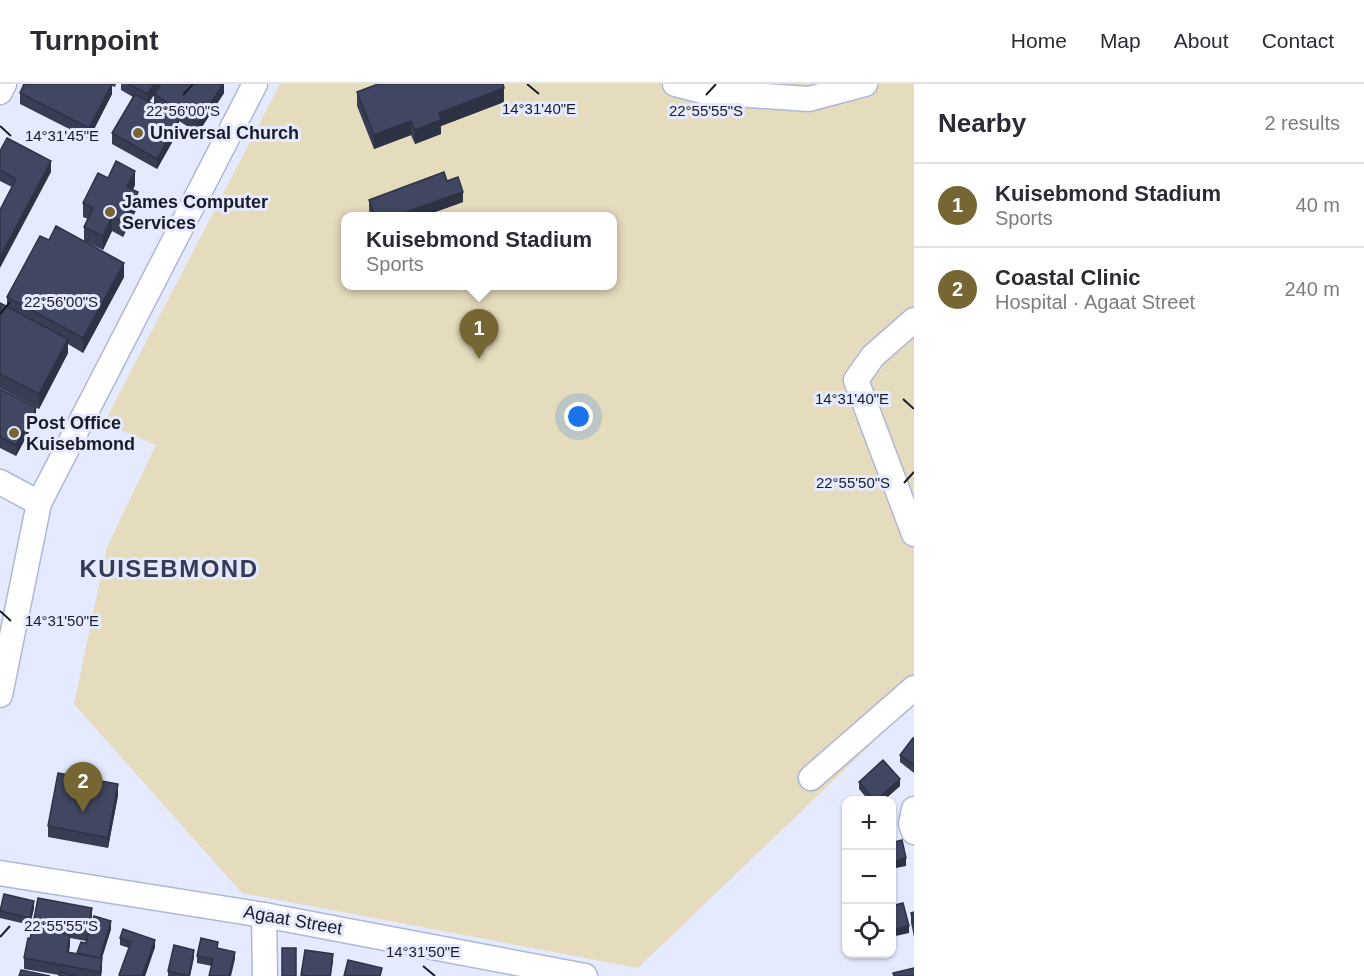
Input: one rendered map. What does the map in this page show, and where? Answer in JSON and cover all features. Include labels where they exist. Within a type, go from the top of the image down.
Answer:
[{"type":"street","points":[[0,695],[3,663],[39,503],[255,84]]},
{"type":"street","points":[[675,84],[706,92],[809,99],[865,84]]},
{"type":"street","points":[[914,320],[873,356],[856,380],[914,534]]},
{"type":"street","points":[[0,482],[39,503]]},
{"type":"street","points":[[811,778],[914,688]]},
{"type":"street","points":[[914,809],[911,824],[914,832]]},
{"type":"street","name":"Agaat Street","points":[[0,873],[264,915],[585,976]]},
{"type":"street","points":[[264,915],[265,976]]},
{"type":"shaded area","points":[[280,84],[914,84],[914,703],[638,968],[242,893],[74,704],[107,547],[156,445],[104,423]]},
{"type":"building","points":[[24,84],[112,84],[89,128],[20,93]]},
{"type":"building","points":[[129,84],[154,84],[147,94]]},
{"type":"building","points":[[161,84],[223,84],[198,123],[154,94]]},
{"type":"building","points":[[378,84],[503,84],[504,88],[439,113],[441,120],[415,130],[411,121],[374,135],[357,92]]},
{"type":"building","points":[[135,94],[179,119],[157,159],[112,133]]},
{"type":"building","points":[[7,138],[51,161],[0,257],[0,210],[16,179],[0,170],[0,151]]},
{"type":"building","name":"James Computer Services","points":[[116,161],[135,171],[127,187],[138,192],[123,222],[112,217],[103,236],[84,227],[93,208],[83,203],[98,173],[108,178]]},
{"type":"building","points":[[444,172],[447,181],[458,177],[463,192],[406,212],[374,212],[369,200]]},
{"type":"building","points":[[56,226],[124,263],[83,338],[7,297],[40,236],[49,240]]},
{"type":"building","points":[[0,303],[68,339],[39,394],[0,374]]},
{"type":"building","name":"Post Office Kuisebmond","points":[[0,389],[36,408],[16,445],[0,437]]},
{"type":"building","points":[[914,739],[914,765],[900,755]]},
{"type":"building","points":[[883,760],[900,779],[881,796],[871,796],[859,782]]},
{"type":"building","points":[[58,773],[118,784],[108,838],[48,826]]},
{"type":"building","points":[[902,840],[906,858],[896,861],[896,842]]},
{"type":"building","points":[[4,894],[34,901],[30,918],[0,911]]},
{"type":"building","points":[[38,898],[92,908],[88,930],[56,924],[55,932],[70,935],[67,952],[102,958],[100,972],[24,958]]},
{"type":"building","points":[[903,903],[909,926],[896,929],[896,905]]},
{"type":"building","points":[[94,916],[111,921],[100,958],[77,953],[81,942],[86,943]]},
{"type":"building","points":[[123,929],[155,940],[142,976],[119,975],[131,942],[120,938]]},
{"type":"building","points":[[201,938],[218,942],[217,948],[235,952],[229,976],[209,976],[213,959],[197,956]]},
{"type":"building","points":[[174,945],[194,950],[189,976],[168,971]]},
{"type":"building","points":[[282,948],[296,948],[296,976],[282,976]]},
{"type":"building","points":[[305,950],[333,954],[330,976],[301,975]]},
{"type":"building","points":[[348,960],[382,968],[380,976],[344,976]]},
{"type":"building","points":[[914,968],[914,976],[894,976],[893,973]]},
{"type":"building","points":[[21,970],[50,976],[19,976]]},
{"type":"building","points":[[60,972],[78,976],[59,976]]},
{"type":"place","name":"Universal Church","points":[[138,133]]},
{"type":"place","name":"James Computer Services","points":[[110,212]]},
{"type":"place","name":"Kuisebmond Stadium","points":[[479,359]]},
{"type":"place","name":"Post Office Kuisebmond","points":[[14,433]]},
{"type":"place","name":"Coastal Clinic","points":[[83,812]]},
{"type":"district","name":"KUISEBMOND","points":[[169,568]]}]
